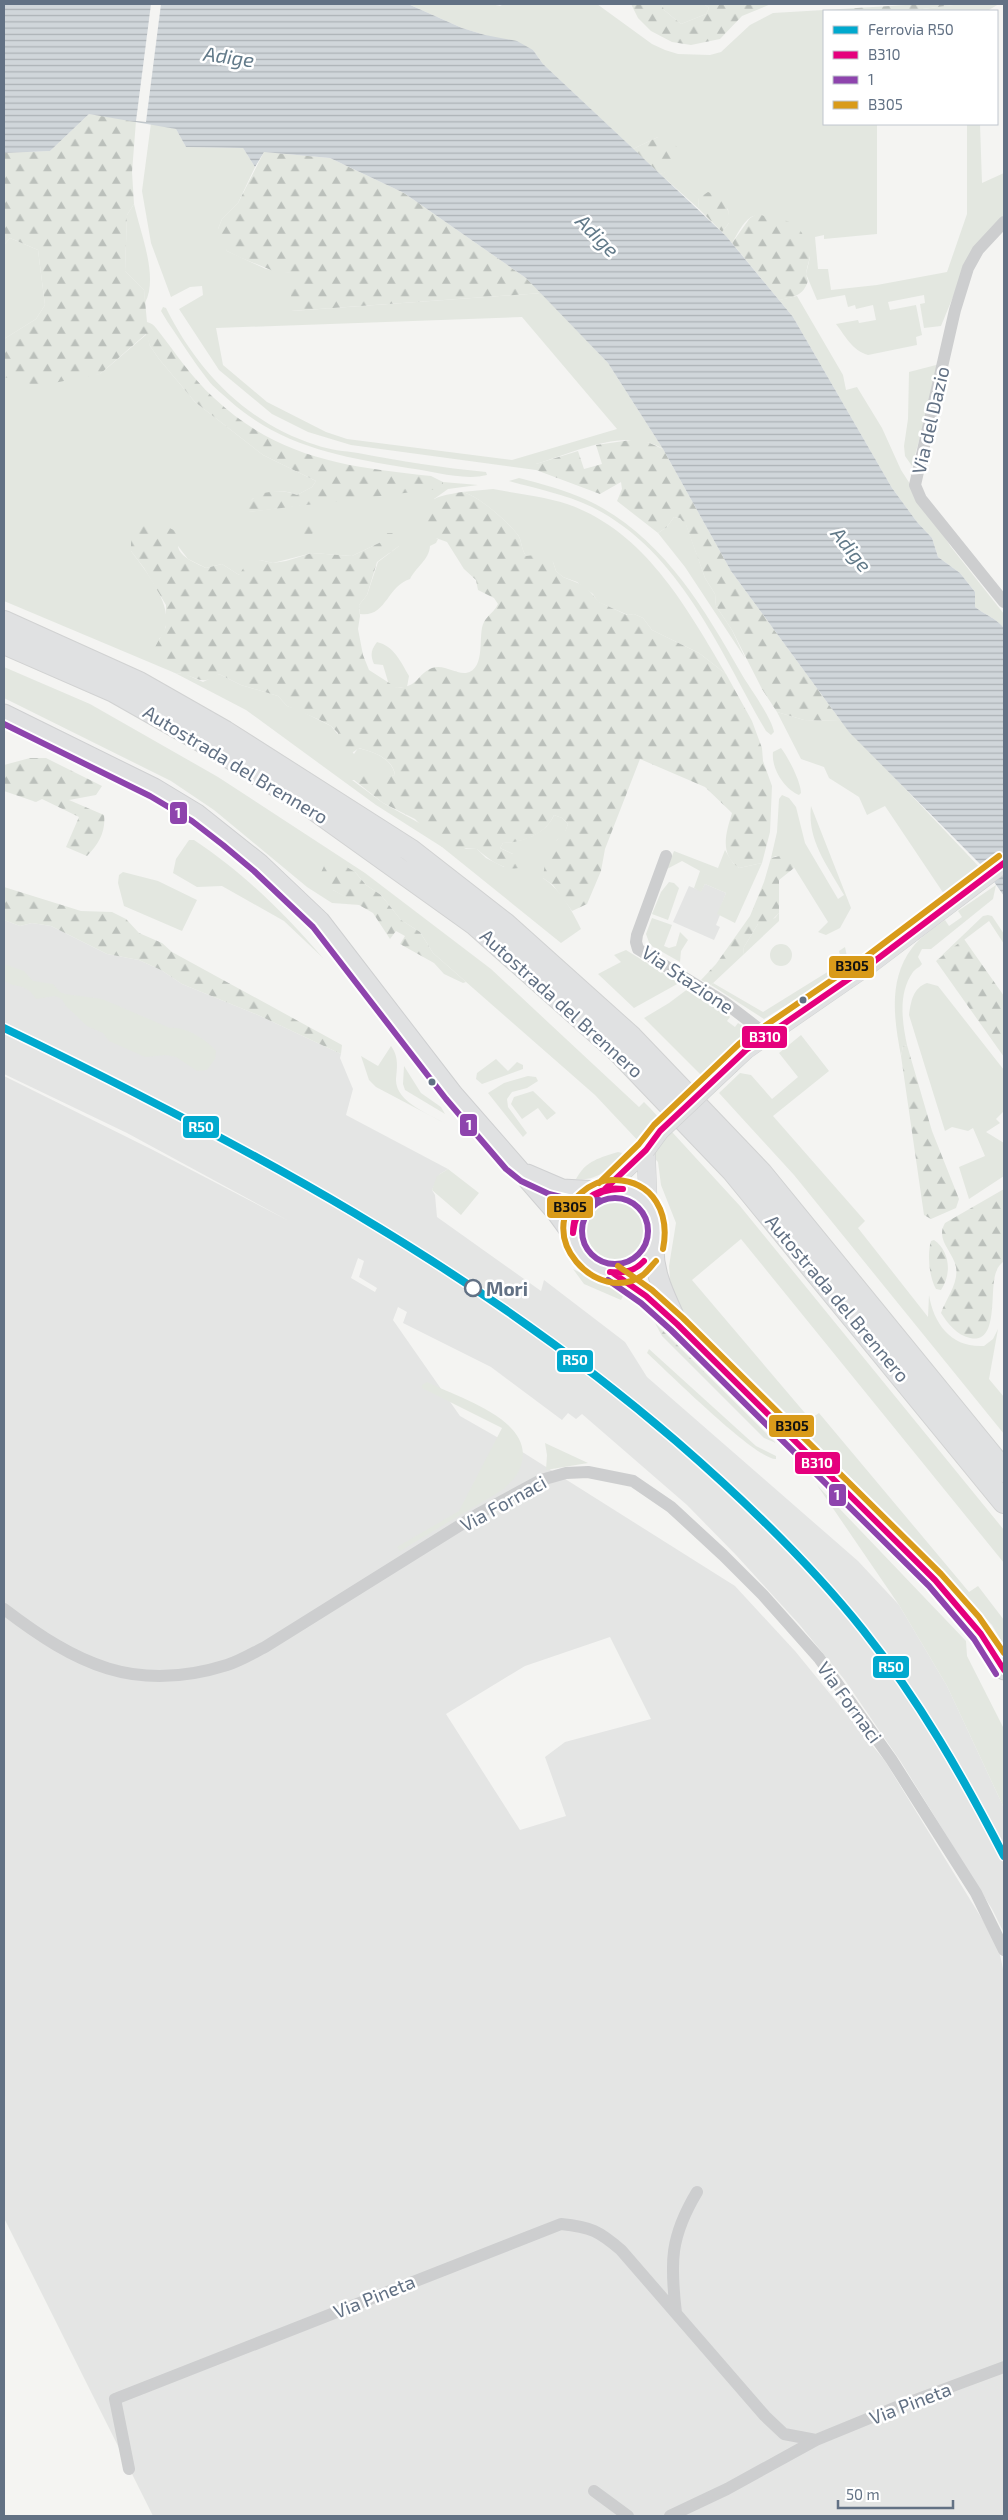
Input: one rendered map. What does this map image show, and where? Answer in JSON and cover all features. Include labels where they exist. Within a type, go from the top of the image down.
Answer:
[{"type":"highway","name":"Autostrada del Brennero","points":[[4,622],[140,683],[225,732],[410,850],[505,924],[631,1037],[761,1173],[1004,1471]]},
{"type":"highway","name":"Autostrada del Brennero","points":[[4,643],[114,691],[218,750],[306,803],[475,924],[618,1051],[733,1171],[1004,1502]]},
{"type":"main road","points":[[4,714],[163,794],[197,814],[260,864],[320,921],[454,1094],[572,1234],[579,1253],[588,1263],[600,1270],[613,1273],[626,1271],[648,1259],[654,1248]]},
{"type":"main road","points":[[572,1234],[576,1214],[582,1203],[602,1190],[646,1150],[660,1131],[731,1064],[767,1035],[872,963],[1004,863]]},
{"type":"main road","points":[[646,1150],[648,1203],[657,1224],[654,1248],[659,1279],[677,1324]]},
{"type":"main road","points":[[512,1163],[526,1174],[552,1186],[578,1192],[628,1190],[648,1203]]},
{"type":"main road","points":[[613,1273],[646,1296],[677,1324],[935,1580],[967,1614],[994,1650],[1004,1670]]},
{"type":"street","name":"Via del Dazio","points":[[1004,222],[978,250],[968,268],[955,310],[915,484],[921,499],[1004,602]]},
{"type":"street","name":"Via Stazione","points":[[666,856],[637,935],[638,949],[724,1002],[767,1035]]},
{"type":"street","name":"Via Fornaci","points":[[4,1609],[70,1655],[103,1667],[128,1674],[157,1676],[190,1674],[228,1664],[265,1647],[478,1514],[541,1480],[554,1475],[583,1472],[606,1474],[632,1481],[671,1507],[723,1556],[764,1595],[819,1658],[891,1759],[976,1893],[1004,1950]]},
{"type":"street","points":[[676,2313],[672,2274],[675,2239],[684,2214],[697,2192]]},
{"type":"street","name":"Via Pineta","points":[[129,2469],[114,2399],[561,2224],[579,2226],[601,2232],[621,2250],[765,2416],[784,2434],[816,2440]]},
{"type":"street","name":"Via Pineta","points":[[670,2516],[727,2489],[816,2440],[1004,2367]]},
{"type":"street","points":[[594,2491],[628,2516]]},
{"type":"shaded area","points":[[705,884],[726,893],[716,925],[720,927],[714,940],[673,922],[689,886],[701,891]]},
{"type":"shaded area","points":[[4,920],[20,926],[32,923],[51,926],[107,954],[139,960],[161,970],[182,984],[258,1015],[341,1054],[340,1058],[353,1089],[346,1115],[448,1169],[440,1174],[432,1190],[435,1195],[437,1217],[541,1291],[544,1280],[625,1342],[647,1377],[858,1561],[899,1605],[947,1686],[1004,1808],[1004,1933],[992,1909],[901,1762],[844,1679],[799,1624],[736,1555],[687,1505],[582,1414],[576,1419],[568,1413],[562,1420],[491,1367],[403,1323],[407,1312],[398,1307],[393,1320],[460,1416],[516,1448],[735,1586],[795,1651],[885,1761],[998,1945],[1004,1974],[1004,2516],[153,2516],[4,2218],[4,1076],[153,1150],[289,1221],[127,1133],[4,1074]],"holes":[[[358,1258],[364,1261],[359,1277],[377,1288],[375,1292],[351,1278]],[[610,1637],[651,1719],[565,1742],[545,1757],[566,1816],[520,1830],[446,1714],[525,1666]]]},
{"type":"green space","points":[[408,4],[491,4],[500,6],[504,4],[597,4],[652,44],[665,50],[678,54],[710,55],[721,52],[750,25],[773,13],[823,10],[823,125],[877,125],[877,234],[824,239],[824,235],[815,237],[818,269],[828,269],[831,290],[877,285],[947,272],[967,214],[967,125],[980,125],[982,183],[1004,173],[1004,215],[975,253],[941,326],[924,328],[920,304],[925,303],[924,295],[888,302],[890,310],[916,305],[922,335],[916,337],[917,345],[868,355],[862,353],[853,346],[836,324],[858,320],[859,323],[876,320],[873,305],[856,309],[855,305],[848,307],[845,295],[817,300],[806,274],[810,257],[774,222],[758,215],[751,217],[742,226],[732,243],[722,232],[729,223],[728,209],[699,198],[698,208],[660,174],[668,171],[658,137],[633,149],[543,64],[533,50],[462,28]]},
{"type":"green space","points":[[631,4],[662,4],[664,10],[681,24],[706,14],[709,8],[704,4],[771,4],[742,16],[720,39],[691,45],[672,42],[651,31],[638,18]]},
{"type":"green space","points":[[662,4],[704,4],[709,8],[706,14],[681,24],[664,10]]},
{"type":"green space","points":[[922,4],[961,4],[915,10],[824,10]]},
{"type":"green space","points":[[961,4],[999,4],[989,10],[915,10]]},
{"type":"green space","points":[[89,114],[136,121],[132,172],[134,204],[127,215],[125,271],[144,290],[147,322],[155,327],[206,390],[239,418],[264,435],[289,447],[315,457],[371,469],[431,476],[443,482],[443,486],[437,489],[249,512],[245,509],[249,503],[261,494],[276,491],[297,495],[312,487],[316,481],[263,455],[195,402],[159,359],[150,346],[146,334],[100,374],[38,386],[4,377],[4,339],[36,319],[45,305],[38,250],[10,238],[4,245],[4,153],[50,151]]},
{"type":"green space","points":[[151,123],[176,129],[186,147],[243,148],[255,167],[238,203],[222,219],[218,229],[227,251],[266,269],[291,273],[292,311],[542,293],[608,363],[663,449],[633,440],[616,441],[583,448],[536,464],[536,470],[351,445],[308,432],[272,414],[219,370],[179,309],[203,295],[202,286],[190,287],[171,297],[151,243],[142,191]],"holes":[[[522,317],[617,429],[512,460],[347,439],[326,432],[267,402],[223,365],[216,328]]]},
{"type":"green space","points":[[658,137],[680,149],[681,156],[674,170],[660,174],[633,149]]},
{"type":"green space","points":[[264,152],[330,158],[404,193],[526,278],[542,293],[291,311],[291,273],[276,272],[239,257],[227,251],[218,237],[218,229],[222,219],[238,203]]},
{"type":"green space","points":[[708,192],[717,196],[729,212],[729,223],[722,232],[698,208],[699,198]]},
{"type":"green space","points":[[134,204],[149,268],[149,292],[145,303],[144,290],[125,271],[127,215]]},
{"type":"green space","points":[[757,214],[792,223],[802,232],[810,253],[807,271],[808,281],[801,293],[779,300],[732,243],[750,218]]},
{"type":"green space","points":[[10,238],[38,250],[45,305],[36,319],[4,339],[4,245]]},
{"type":"green space","points":[[797,296],[843,375],[846,390],[857,387],[882,428],[901,470],[951,547],[1004,614],[1004,628],[975,607],[975,592],[960,573],[938,557],[932,538],[917,522],[892,488],[793,317],[779,300]]},
{"type":"green space","points":[[163,307],[166,308],[193,353],[227,392],[268,424],[291,436],[332,449],[422,464],[486,472],[487,475],[478,477],[458,476],[336,454],[292,440],[270,429],[250,417],[210,383],[167,321],[161,311]]},
{"type":"green space","points":[[147,334],[150,346],[159,359],[195,402],[263,455],[316,481],[312,487],[297,495],[280,491],[252,499],[249,512],[443,486],[443,482],[478,485],[448,489],[434,499],[436,538],[438,539],[436,543],[430,546],[425,559],[410,579],[396,588],[381,607],[369,614],[360,614],[359,605],[367,595],[378,562],[399,546],[381,542],[352,556],[312,553],[273,563],[260,560],[239,575],[222,564],[206,568],[188,559],[178,546],[131,551],[153,581],[164,606],[165,629],[159,639],[175,673],[4,601],[4,377],[100,374]]},
{"type":"green space","points":[[940,364],[912,466],[905,456],[904,446],[908,419],[909,372]]},
{"type":"green space","points":[[643,440],[663,449],[731,571],[841,721],[804,720],[777,712],[762,689],[732,630],[716,606],[715,594],[705,578],[686,525],[680,518],[674,517],[667,527],[658,533],[617,501],[622,489],[621,482],[600,494],[536,470],[536,464],[578,451],[584,469],[602,464],[596,445]]},
{"type":"green space","points":[[519,478],[562,490],[587,500],[613,514],[637,532],[658,552],[677,574],[711,622],[760,702],[774,732],[771,735],[766,731],[694,605],[650,549],[623,526],[582,502],[509,481]]},
{"type":"green space","points":[[493,489],[567,504],[595,516],[619,533],[641,552],[661,574],[696,623],[726,674],[699,653],[652,630],[643,618],[634,614],[628,615],[598,602],[593,594],[577,582],[563,577],[556,571],[553,562],[526,556],[518,535],[507,523],[484,503],[462,492]]},
{"type":"green space","points":[[462,492],[484,503],[507,523],[518,535],[526,556],[544,554],[553,562],[556,571],[563,577],[585,586],[599,602],[627,615],[634,614],[643,618],[652,630],[699,653],[726,674],[752,721],[762,748],[763,761],[772,786],[770,832],[762,863],[739,868],[733,862],[726,850],[726,836],[732,813],[705,787],[640,759],[605,849],[601,871],[587,904],[572,911],[553,885],[543,878],[545,863],[549,853],[568,824],[562,818],[554,815],[545,828],[533,836],[519,841],[503,843],[500,848],[525,860],[519,868],[502,866],[477,849],[442,847],[415,819],[383,803],[349,776],[361,771],[382,776],[395,775],[386,760],[359,748],[349,755],[341,752],[336,744],[338,733],[331,726],[287,706],[278,696],[241,685],[219,674],[208,680],[203,680],[175,673],[162,662],[154,649],[166,627],[166,605],[144,568],[131,551],[131,542],[135,529],[146,525],[158,525],[174,530],[179,534],[179,550],[189,560],[206,568],[222,564],[239,575],[246,564],[260,560],[273,563],[312,553],[352,556],[381,542],[385,533],[392,533],[396,537],[399,546],[377,562],[367,595],[359,605],[358,629],[363,655],[369,670],[397,688],[414,683],[432,668],[441,667],[462,673],[473,670],[479,658],[482,627],[487,617],[498,604],[494,598],[478,590],[476,580],[464,569],[447,542],[436,538],[422,524],[425,508],[434,499]]},
{"type":"green space","points":[[308,517],[314,520],[317,526],[314,532],[308,535],[302,532],[299,526],[302,520]]},
{"type":"green space","points":[[674,517],[680,518],[686,524],[705,578],[715,594],[716,606],[732,630],[745,658],[685,567],[658,533],[667,527]]},
{"type":"green space","points":[[377,642],[388,647],[400,660],[409,676],[407,687],[397,688],[389,685],[383,665],[374,664],[372,653]]},
{"type":"green space","points":[[4,667],[90,704],[218,777],[365,873],[491,969],[639,1107],[644,1102],[740,1206],[1004,1530],[1004,1563],[741,1239],[692,1280],[810,1419],[819,1413],[969,1592],[978,1586],[1004,1620],[1004,1646],[992,1625],[962,1593],[868,1503],[678,1307],[670,1280],[669,1266],[676,1223],[661,1185],[658,1162],[595,1095],[433,953],[420,932],[401,920],[381,895],[366,885],[355,872],[333,890],[361,905],[332,903],[307,887],[214,810],[171,781],[4,698]]},
{"type":"green space","points":[[175,673],[185,674],[203,682],[219,674],[241,685],[278,696],[287,706],[331,726],[354,754],[358,748],[376,754],[390,764],[395,775],[385,778],[352,780],[383,803],[466,849],[477,849],[486,858],[504,867],[513,854],[500,848],[503,843],[533,836],[550,822],[554,815],[562,818],[568,824],[564,835],[557,840],[543,878],[561,895],[581,929],[561,943],[442,847],[376,805],[246,710]]},
{"type":"green space","points":[[777,712],[804,720],[841,721],[984,872],[948,900],[885,806],[867,815],[859,797],[829,778],[824,767],[801,759]]},
{"type":"green space","points":[[781,748],[797,776],[801,793],[799,795],[788,788],[776,771],[773,752]]},
{"type":"green space","points":[[30,758],[46,758],[102,786],[96,795],[69,800],[104,815],[101,837],[87,856],[66,847],[79,817],[42,799],[36,802],[4,791],[4,765]]},
{"type":"green space","points":[[782,795],[789,798],[796,807],[805,843],[838,899],[844,895],[815,842],[812,831],[811,806],[851,908],[840,928],[826,935],[818,932],[828,922],[792,864],[776,856],[771,858],[777,832],[779,799]]},
{"type":"green space","points":[[189,840],[194,840],[213,853],[263,894],[323,958],[284,921],[222,886],[197,887],[173,873],[176,859]]},
{"type":"green space","points":[[725,850],[733,863],[739,868],[762,863],[735,923],[717,914],[726,893],[705,884],[701,892],[694,888],[700,871],[682,861],[667,869],[674,851],[718,868]]},
{"type":"green space","points":[[784,855],[792,860],[794,868],[779,880],[779,913],[768,924],[758,924],[744,947],[743,955],[711,985],[701,980],[716,964],[750,916],[764,882],[771,858]]},
{"type":"green space","points":[[340,863],[355,872],[366,885],[381,895],[401,920],[420,932],[433,953],[466,982],[463,983],[444,974],[434,963],[400,944],[405,936],[396,931],[390,939],[373,913],[333,890],[319,877],[325,864]]},
{"type":"green space","points":[[123,872],[158,881],[197,900],[182,931],[124,906],[118,883],[119,875]]},
{"type":"green space","points":[[669,882],[674,883],[679,888],[668,920],[652,914],[661,892]]},
{"type":"green space","points":[[996,885],[993,899],[931,949],[922,949],[918,957],[922,964],[908,980],[903,998],[902,1007],[907,1045],[903,1046],[901,1056],[896,1028],[895,1000],[896,986],[904,960],[923,936],[945,920],[949,926],[962,917],[958,911]]},
{"type":"green space","points":[[4,887],[81,911],[112,912],[126,919],[139,933],[162,943],[172,952],[342,1045],[341,1054],[258,1015],[182,984],[161,970],[139,960],[107,954],[51,926],[32,923],[20,926],[4,920]]},
{"type":"green space","points":[[779,913],[779,921],[743,955],[744,947],[758,924],[775,918]]},
{"type":"green space","points":[[983,916],[992,916],[1004,934],[1004,944],[989,921],[936,961]]},
{"type":"green space","points":[[652,918],[672,925],[664,946],[669,948],[676,946],[680,932],[688,940],[681,951],[680,962],[650,945],[646,934]]},
{"type":"green space","points":[[964,939],[1004,996],[1004,1057],[936,961]]},
{"type":"green space","points":[[777,944],[785,944],[792,951],[792,959],[785,966],[777,966],[770,959],[770,951]]},
{"type":"green space","points":[[845,947],[849,966],[764,1019],[711,985],[713,983],[763,1012],[842,963],[839,951]]},
{"type":"green space","points":[[626,950],[679,983],[634,1008],[598,974],[621,962],[614,955]]},
{"type":"green space","points":[[4,964],[24,971],[33,981],[53,984],[60,992],[65,994],[102,999],[170,1028],[189,1031],[201,1038],[216,1051],[215,1059],[207,1070],[197,1071],[176,1057],[166,1055],[145,1057],[109,1041],[103,1033],[87,1026],[66,1006],[62,999],[55,996],[36,999],[28,990],[8,983],[4,980]]},
{"type":"green space","points":[[927,983],[938,986],[1004,1070],[1004,1111],[996,1119],[1000,1123],[986,1132],[1004,1143],[1004,1176],[969,1199],[959,1167],[985,1156],[973,1128],[968,1131],[952,1127],[945,1131],[909,1015],[916,992],[922,985]]},
{"type":"green space","points":[[689,988],[721,1008],[730,1017],[727,1021],[735,1027],[738,1023],[749,1030],[701,1075],[644,1018]]},
{"type":"green space","points":[[801,1035],[829,1071],[773,1116],[865,1221],[858,1228],[928,1317],[929,1295],[931,1306],[940,1325],[954,1339],[973,1346],[984,1346],[993,1339],[998,1329],[989,1379],[1004,1397],[1004,1434],[794,1175],[719,1093],[740,1073],[751,1075],[772,1099],[798,1077],[779,1053]]},
{"type":"green space","points":[[907,1045],[932,1131],[959,1199],[956,1208],[931,1219],[924,1215],[901,1056],[903,1046]]},
{"type":"green space","points":[[391,1046],[396,1058],[397,1087],[401,1094],[407,1101],[446,1124],[376,1087],[369,1080],[361,1056],[378,1066]]},
{"type":"green space","points":[[496,1059],[508,1071],[517,1062],[523,1065],[523,1069],[482,1084],[476,1079],[477,1073]]},
{"type":"green space","points":[[404,1066],[421,1093],[441,1107],[445,1114],[405,1090],[403,1084]]},
{"type":"green space","points":[[528,1076],[536,1077],[538,1081],[527,1088],[512,1092],[507,1099],[508,1107],[527,1133],[523,1137],[488,1093],[504,1083]]},
{"type":"green space","points":[[533,1091],[556,1113],[547,1120],[538,1108],[522,1119],[511,1104],[514,1097]]},
{"type":"green space","points":[[618,1152],[622,1153],[614,1164],[603,1173],[590,1178],[576,1179],[589,1164],[599,1158]]},
{"type":"green space","points":[[448,1169],[479,1193],[461,1215],[432,1190],[437,1176]]},
{"type":"green space","points":[[1004,1189],[1004,1261],[998,1267],[995,1278],[990,1324],[986,1333],[980,1338],[970,1338],[953,1328],[941,1313],[956,1279],[956,1267],[943,1240],[942,1229],[945,1223]]},
{"type":"green space","points":[[616,1200],[628,1202],[639,1209],[646,1220],[648,1232],[646,1244],[639,1255],[628,1262],[616,1264],[604,1262],[593,1255],[586,1244],[584,1232],[586,1220],[593,1209],[604,1202]]},
{"type":"green space","points":[[934,1240],[943,1250],[948,1263],[947,1277],[941,1290],[936,1289],[930,1272],[930,1246],[931,1241]]},
{"type":"green space","points":[[573,1269],[624,1294],[621,1300],[584,1284]]},
{"type":"green space","points":[[655,1323],[776,1443],[764,1438],[662,1336]]},
{"type":"green space","points":[[649,1349],[756,1446],[776,1456],[776,1459],[750,1445],[732,1431],[647,1353]]},
{"type":"green space","points":[[427,1382],[493,1413],[507,1424],[518,1437],[523,1451],[519,1471],[504,1489],[400,1551],[397,1547],[459,1511],[502,1428],[422,1388],[422,1385]]},
{"type":"green space","points":[[545,1443],[588,1463],[546,1470],[547,1455]]},
{"type":"green space","points":[[817,1485],[966,1641],[967,1656],[1004,1729],[1004,1808],[947,1686],[899,1605]]},
{"type":"water","name":"Adige","points":[[4,4],[408,4],[462,28],[485,35],[517,41],[533,50],[543,64],[726,236],[793,317],[892,488],[917,522],[932,538],[938,557],[960,573],[975,592],[975,607],[1004,628],[1004,896],[985,869],[849,732],[731,571],[663,449],[608,363],[526,278],[404,193],[330,158],[264,152],[255,167],[243,148],[186,147],[176,129],[89,114],[50,151],[4,153]]},
{"type":"pier","points":[[151,4],[161,4],[146,122],[136,121]]},
{"type":"rail line","name":"R50","points":[[4,1028],[181,1117],[354,1213],[438,1265],[520,1320],[599,1378],[676,1441],[774,1531],[842,1604],[863,1630],[921,1711],[973,1797],[1004,1856]]},
{"type":"transit line","name":"1","points":[[4,724],[150,796],[192,821],[223,845],[254,871],[313,927],[446,1099],[506,1169],[521,1181],[549,1194],[577,1201],[599,1200]]},
{"type":"transit line","name":"B305","points":[[599,1183],[639,1144],[654,1125],[740,1043],[867,956],[999,856]]},
{"type":"transit line","name":"B310","points":[[605,1189],[646,1150],[660,1131],[746,1050],[872,963],[1004,863]]},
{"type":"transit line","name":"B305","points":[[656,1261],[643,1275],[625,1282],[607,1282],[590,1274],[576,1262],[567,1246],[563,1228],[567,1210],[581,1193],[601,1181],[615,1180],[640,1186],[649,1193],[661,1212],[665,1236],[663,1249]]},
{"type":"transit line","name":"B310","points":[[573,1233],[578,1214],[589,1200],[596,1195],[613,1189],[623,1189]]},
{"type":"transit line","name":"B310","points":[[573,1233],[577,1214],[581,1206],[588,1199],[603,1190],[623,1189]]},
{"type":"transit line","name":"1","points":[[615,1198],[627,1201],[638,1208],[645,1219],[648,1231],[645,1243],[638,1254],[627,1261],[615,1264],[603,1261],[592,1254],[585,1243],[582,1231],[585,1219],[592,1208],[603,1201],[615,1198]]},
{"type":"transit line","name":"B310","points":[[610,1272],[628,1271],[636,1268],[644,1261]]},
{"type":"transit line","name":"B305","points":[[618,1266],[652,1290],[683,1318],[941,1574],[979,1617],[1004,1653]]},
{"type":"transit line","name":"B310","points":[[613,1273],[646,1296],[677,1324],[935,1580],[981,1634],[1004,1670]]},
{"type":"transit line","name":"1","points":[[608,1280],[641,1303],[671,1330],[929,1586],[974,1639],[996,1674]]},
{"type":"place","name":"Mori","points":[[473,1288]]}]
